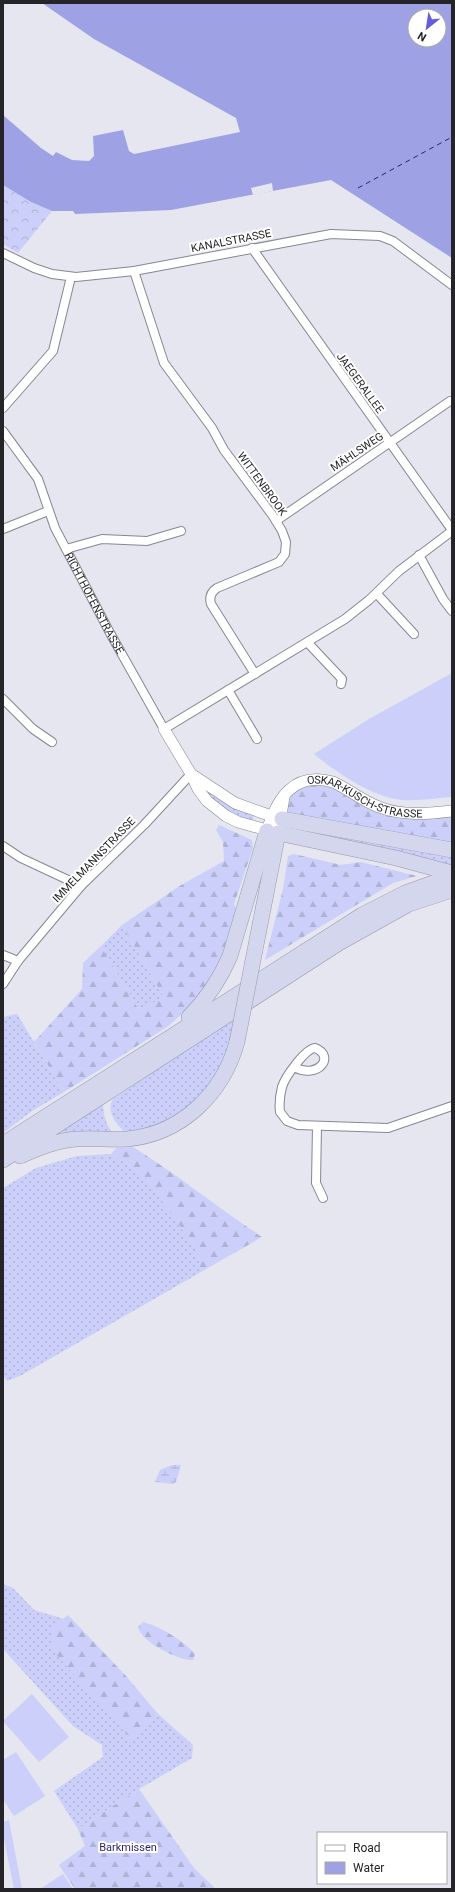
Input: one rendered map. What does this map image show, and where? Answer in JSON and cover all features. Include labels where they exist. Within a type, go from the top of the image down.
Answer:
[{"type":"highway","points":[[275,825],[452,850]]},
{"type":"highway","points":[[275,825],[452,873]]},
{"type":"highway","points":[[3,1164],[45,1145],[62,1141],[78,1139],[128,1139],[152,1134],[172,1126],[198,1108],[216,1089],[229,1066],[237,1042],[255,950],[275,825]]},
{"type":"highway","points":[[153,1047],[190,1016],[204,1002],[221,976],[235,942],[275,825]]},
{"type":"highway","points":[[3,1144],[362,915],[405,893],[452,876]]},
{"type":"highway","points":[[3,1160],[339,943],[410,904],[452,890]]},
{"type":"street","name":"KANALSTRASSE","points":[[3,253],[34,268],[72,278],[134,270],[331,234],[380,236],[393,241],[452,285]]},
{"type":"street","name":"JAEGERALLEE","points":[[252,248],[452,531]]},
{"type":"street","name":"WITTENBROOK","points":[[134,270],[164,362],[212,428],[224,450],[276,521],[286,542],[285,554],[281,560],[266,568],[217,588],[212,592],[210,597],[211,604],[255,674]]},
{"type":"street","points":[[3,408],[53,351],[72,278]]},
{"type":"street","name":"MÄHLSWEG","points":[[276,521],[450,401]]},
{"type":"street","name":"RICHTHOFENSTRASSE","points":[[3,431],[38,479],[48,511],[66,549],[110,633],[201,794],[216,809],[238,822],[275,825]]},
{"type":"street","points":[[3,529],[48,511]]},
{"type":"street","points":[[66,549],[102,539],[146,541],[181,531]]},
{"type":"street","points":[[164,729],[308,643],[360,608],[399,571],[452,531]]},
{"type":"street","points":[[419,555],[443,599],[452,611]]},
{"type":"street","points":[[376,594],[414,634]]},
{"type":"street","points":[[308,643],[342,679],[341,684]]},
{"type":"street","points":[[228,690],[257,739]]},
{"type":"street","points":[[3,699],[33,729],[52,742]]},
{"type":"street","points":[[191,774],[235,803],[275,825]]},
{"type":"street","name":"IMMELMANNSTRASSE","points":[[3,984],[18,961],[81,886],[144,825],[191,774]]},
{"type":"street","name":"OSKAR-KUSCH-STRASSE","points":[[275,825],[284,797],[288,791],[297,783],[316,779],[333,782],[379,807],[400,813],[425,814],[452,811]]},
{"type":"street","points":[[3,846],[21,858],[81,886]]},
{"type":"street","points":[[3,955],[18,961]]},
{"type":"street","points":[[294,1067],[282,1086],[280,1112],[283,1117],[292,1124],[388,1128],[452,1106]]},
{"type":"street","points":[[317,1126],[316,1183],[323,1198]]},
{"type":"green space","points":[[3,185],[31,202],[52,211],[18,253],[3,244]]},
{"type":"green space","points":[[452,673],[452,797],[421,800],[391,798],[356,783],[314,754],[369,719]]},
{"type":"green space","points":[[316,779],[379,807],[452,811],[452,850],[282,819],[284,797]]},
{"type":"green space","points":[[204,788],[233,807],[254,816],[252,823],[231,814],[218,805],[212,800]]},
{"type":"green space","points":[[219,825],[252,840],[253,848],[234,904],[237,910],[226,947],[211,983],[193,1004],[167,1027],[64,1092],[34,1042],[82,989],[83,963],[101,946],[139,1010],[164,997],[122,925],[181,885],[224,861],[223,842],[216,830]]},
{"type":"green space","points":[[286,826],[452,855],[452,867],[290,832]]},
{"type":"green space","points":[[294,854],[341,865],[361,862],[417,876],[393,883],[265,960],[283,889],[288,856]]},
{"type":"green space","points":[[122,925],[164,997],[139,1010],[101,946]]},
{"type":"green space","points":[[17,1014],[64,1092],[32,1111],[3,1133],[3,1017]]},
{"type":"green space","points":[[230,1020],[234,1022],[233,1045],[201,1100],[160,1126],[125,1132],[113,1118],[111,1109],[112,1100]]},
{"type":"green space","points":[[103,1100],[105,1119],[115,1135],[27,1148]]},
{"type":"green space","points":[[133,1147],[262,1237],[201,1272],[197,1250],[146,1178],[111,1154],[116,1148]]},
{"type":"green space","points":[[111,1154],[146,1178],[197,1250],[201,1272],[20,1376],[7,1381],[3,1376],[3,1188],[36,1168],[77,1156]]},
{"type":"green space","points":[[172,1465],[181,1465],[176,1482],[173,1484],[155,1482],[160,1470]]},
{"type":"green space","points":[[3,1584],[13,1588],[34,1610],[64,1619],[51,1629],[130,1739],[158,1714],[193,1745],[192,1758],[139,1789],[78,1829],[54,1791],[103,1757],[102,1745],[73,1726],[3,1649]]},
{"type":"green space","points":[[68,1615],[126,1676],[158,1714],[131,1739],[54,1652],[51,1629]]},
{"type":"green space","points":[[143,1622],[157,1627],[178,1639],[195,1654],[193,1660],[179,1657],[161,1650],[146,1639],[138,1627]]},
{"type":"green space","points":[[32,1694],[69,1737],[39,1762],[3,1721]]},
{"type":"green space","points":[[16,1752],[45,1796],[14,1816],[3,1799],[3,1760]]},
{"type":"green space","name":"Barkmissen","points":[[139,1789],[194,1868],[216,1889],[75,1889],[59,1865],[85,1846],[78,1829]]},
{"type":"green space","points":[[9,1820],[22,1889],[14,1889],[3,1834],[3,1822]]},
{"type":"green space","points":[[63,1874],[73,1889],[40,1889]]},
{"type":"water","points":[[42,3],[452,3],[452,258],[331,180],[171,210],[75,214],[73,211],[52,211],[31,202],[3,185],[3,115],[41,148],[53,156],[56,152],[72,160],[89,161],[94,156],[93,136],[123,130],[129,151],[134,154],[240,132],[236,118],[94,39]]},
{"type":"pier","points":[[272,183],[273,191],[253,195],[251,188]]},
{"type":"ferry route","points":[[358,188],[452,137]]}]
